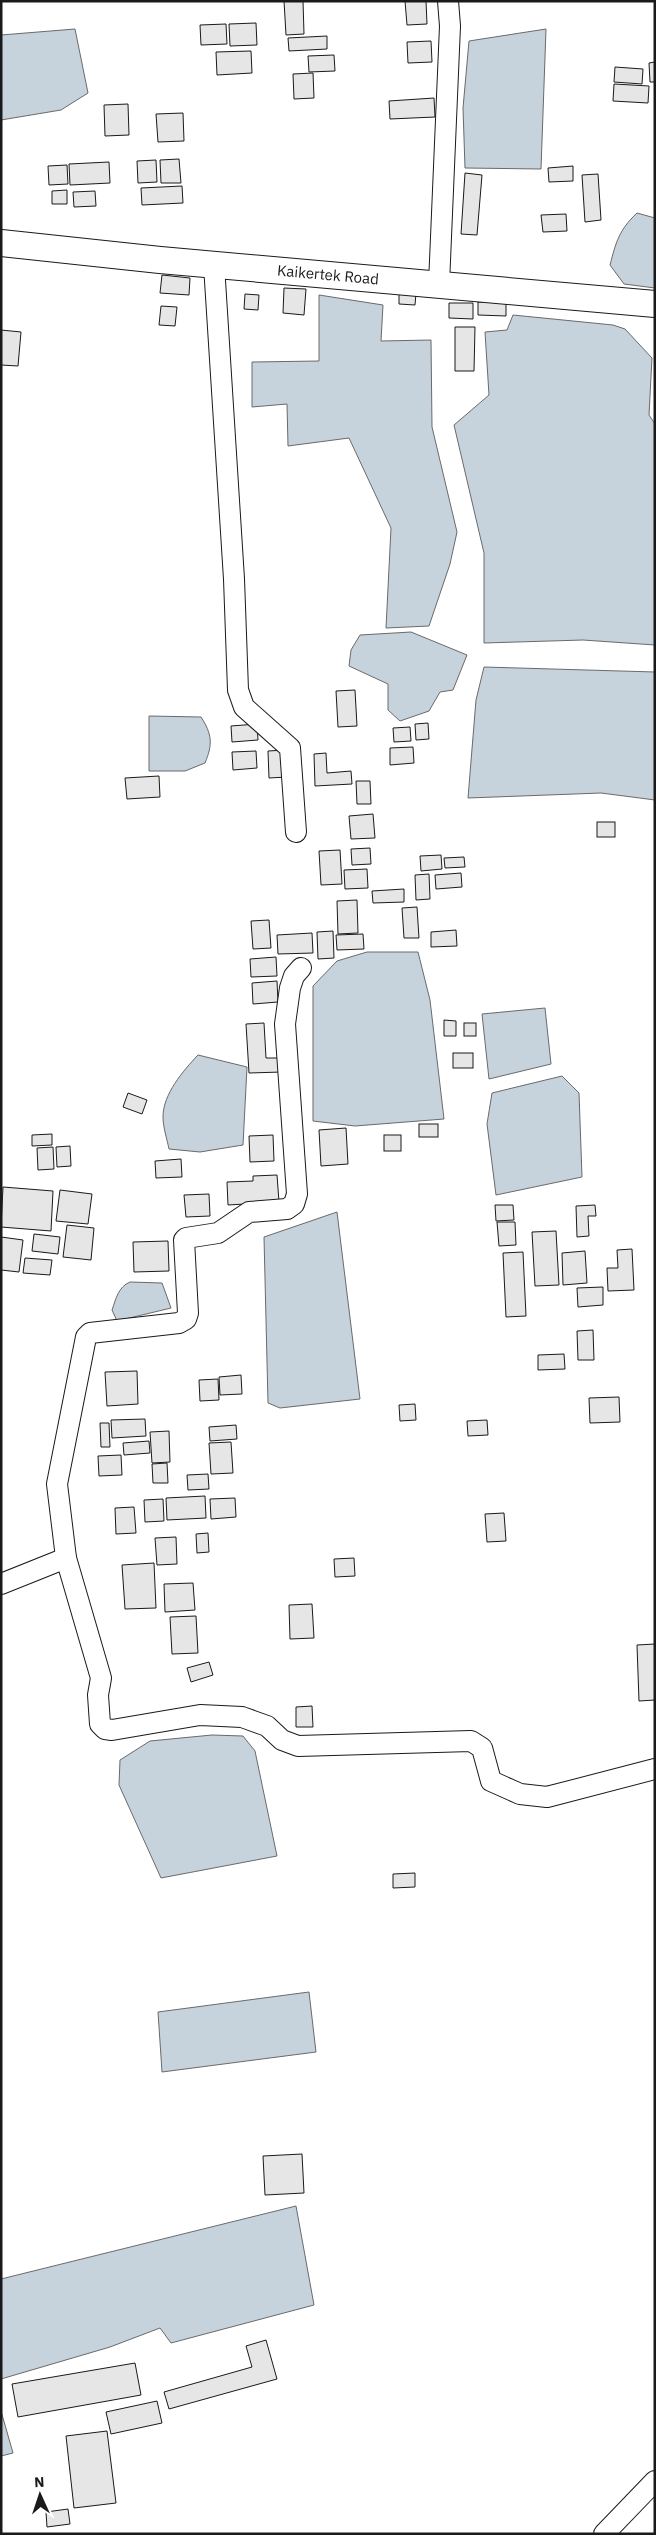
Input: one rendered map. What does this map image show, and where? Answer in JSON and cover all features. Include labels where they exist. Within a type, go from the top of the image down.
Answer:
[{"type":"main road","name":"Kaikertek Road","points":[[1,242],[214,265],[655,304]]},
{"type":"street","points":[[439,284],[450,26],[448,1]]},
{"type":"street","points":[[214,265],[234,579],[238,690],[244,707],[290,748],[296,832]]},
{"type":"street","points":[[301,968],[294,976],[290,988],[285,1024],[297,1194],[294,1204],[287,1209],[249,1212],[218,1233],[186,1238],[184,1240],[188,1313],[186,1319],[178,1323],[90,1333],[86,1337],[57,1484],[66,1558],[101,1678],[98,1695],[100,1724],[105,1729],[112,1730],[200,1715],[242,1717],[267,1726],[282,1740],[298,1746],[471,1742],[482,1748],[491,1780],[520,1794],[547,1797],[655,1769]]},
{"type":"street","points":[[1,1584],[66,1558]]},
{"type":"street","points":[[604,2534],[655,2481]]},
{"type":"shaded area","points":[[75,29],[88,93],[61,110],[1,120],[1,35]]},
{"type":"shaded area","points":[[546,29],[541,169],[465,168],[463,108],[469,41]]},
{"type":"shaded area","points":[[637,213],[655,218],[655,288],[624,284],[610,265],[619,237],[626,225]]},
{"type":"shaded area","points":[[319,295],[383,305],[381,341],[431,340],[432,427],[457,532],[450,564],[429,626],[386,628],[391,528],[349,438],[288,446],[287,404],[252,407],[252,362],[319,361]]},
{"type":"shaded area","points":[[513,315],[613,325],[625,329],[652,358],[649,415],[655,424],[655,645],[583,640],[484,643],[484,553],[454,425],[489,395],[485,332],[507,330]]},
{"type":"shaded area","points":[[411,632],[467,655],[453,690],[440,692],[429,711],[400,721],[388,710],[388,684],[349,666],[351,650],[360,635]]},
{"type":"shaded area","points":[[484,667],[655,672],[655,800],[601,793],[468,798],[476,700]]},
{"type":"shaded area","points":[[149,716],[201,717],[210,739],[205,763],[185,771],[149,771]]},
{"type":"shaded area","points":[[367,952],[418,952],[430,1000],[444,1119],[355,1126],[313,1121],[313,986],[337,961]]},
{"type":"shaded area","points":[[545,1008],[551,1064],[489,1079],[482,1014]]},
{"type":"shaded area","points":[[198,1055],[247,1067],[243,1145],[200,1152],[169,1149],[163,1121],[166,1100],[175,1083]]},
{"type":"shaded area","points":[[562,1076],[579,1093],[582,1177],[496,1195],[487,1124],[492,1093]]},
{"type":"shaded area","points":[[337,1212],[360,1399],[280,1408],[268,1403],[264,1237]]},
{"type":"shaded area","points":[[130,1282],[162,1283],[171,1308],[117,1321],[112,1310],[116,1298],[120,1290]]},
{"type":"shaded area","points":[[212,1735],[243,1736],[255,1751],[277,1856],[161,1878],[119,1785],[120,1760],[150,1741]]},
{"type":"shaded area","points":[[309,1992],[316,2052],[162,2072],[158,2012]]},
{"type":"shaded area","points":[[296,2206],[314,2305],[171,2343],[160,2328],[110,2347],[1,2379],[1,2279]]},
{"type":"shaded area","points":[[1,2411],[13,2453],[1,2456]]},
{"type":"building","points":[[284,1],[303,1],[304,34],[286,35]]},
{"type":"building","points":[[405,1],[426,1],[427,24],[407,25]]},
{"type":"building","points":[[256,23],[257,45],[230,46],[229,24]]},
{"type":"building","points":[[226,24],[227,44],[201,45],[200,25]]},
{"type":"building","points":[[327,36],[327,49],[289,51],[288,38]]},
{"type":"building","points":[[431,41],[432,62],[408,63],[407,42]]},
{"type":"building","points":[[251,51],[252,73],[217,75],[216,52]]},
{"type":"building","points":[[334,55],[335,71],[309,72],[308,56]]},
{"type":"building","points":[[655,62],[655,82],[650,82],[649,63]]},
{"type":"building","points":[[615,67],[643,69],[642,84],[614,82]]},
{"type":"building","points":[[313,73],[314,98],[294,99],[293,74]]},
{"type":"building","points":[[614,84],[649,86],[648,103],[613,101]]},
{"type":"building","points":[[434,98],[435,117],[390,119],[389,101]]},
{"type":"building","points":[[128,104],[129,135],[105,136],[104,105]]},
{"type":"building","points":[[183,113],[184,141],[158,142],[156,114]]},
{"type":"building","points":[[179,159],[181,183],[161,183],[160,160]]},
{"type":"building","points":[[156,160],[157,182],[138,183],[137,161]]},
{"type":"building","points":[[109,162],[110,183],[70,185],[69,164]]},
{"type":"building","points":[[67,165],[68,184],[49,185],[48,166]]},
{"type":"building","points":[[573,166],[573,181],[549,182],[548,168]]},
{"type":"building","points":[[465,173],[482,175],[477,235],[461,234]]},
{"type":"building","points":[[598,174],[601,220],[585,222],[582,175]]},
{"type":"building","points":[[182,186],[183,203],[142,205],[141,188]]},
{"type":"building","points":[[67,190],[67,204],[52,204],[52,191]]},
{"type":"building","points":[[95,191],[96,206],[74,207],[73,192]]},
{"type":"building","points":[[566,214],[567,231],[543,232],[541,215]]},
{"type":"building","points":[[162,275],[190,278],[189,295],[160,293]]},
{"type":"building","points":[[284,288],[306,289],[304,315],[283,313]]},
{"type":"building","points":[[399,292],[416,293],[415,305],[399,304]]},
{"type":"building","points":[[245,294],[259,295],[258,310],[244,309]]},
{"type":"building","points":[[478,302],[506,302],[506,316],[478,315]]},
{"type":"building","points":[[449,303],[473,303],[473,319],[449,318]]},
{"type":"building","points":[[161,306],[177,307],[175,326],[159,325]]},
{"type":"building","points":[[455,327],[475,327],[474,371],[455,371]]},
{"type":"building","points":[[1,330],[21,332],[18,366],[1,365]]},
{"type":"building","points":[[355,690],[357,726],[338,727],[336,691]]},
{"type":"building","points":[[428,723],[429,739],[416,740],[415,724]]},
{"type":"building","points":[[257,724],[258,740],[232,742],[231,726]]},
{"type":"building","points":[[410,727],[411,741],[394,742],[393,728]]},
{"type":"building","points":[[413,747],[414,763],[390,765],[390,748]]},
{"type":"building","points":[[285,750],[287,777],[269,778],[268,751]]},
{"type":"building","points":[[256,751],[257,768],[233,770],[232,752]]},
{"type":"building","points":[[326,753],[327,773],[351,771],[352,784],[315,786],[314,754]]},
{"type":"building","points":[[159,776],[160,797],[127,799],[125,778]]},
{"type":"building","points":[[356,781],[370,781],[371,804],[357,804]]},
{"type":"building","points":[[373,814],[375,838],[351,839],[349,816]]},
{"type":"building","points":[[597,822],[615,822],[615,837],[597,837]]},
{"type":"building","points":[[370,848],[371,864],[352,865],[351,849]]},
{"type":"building","points":[[340,850],[342,884],[321,885],[319,851]]},
{"type":"building","points":[[441,855],[442,869],[421,871],[420,856]]},
{"type":"building","points":[[464,857],[465,867],[445,868],[444,858]]},
{"type":"building","points":[[367,869],[368,888],[345,889],[344,870]]},
{"type":"building","points":[[461,873],[462,887],[436,889],[435,875]]},
{"type":"building","points":[[429,874],[430,899],[416,900],[415,875]]},
{"type":"building","points":[[404,889],[404,902],[373,903],[372,891]]},
{"type":"building","points":[[357,900],[358,933],[338,934],[337,901]]},
{"type":"building","points":[[417,907],[419,938],[404,938],[402,908]]},
{"type":"building","points":[[269,920],[271,948],[253,949],[251,921]]},
{"type":"building","points":[[456,930],[457,946],[431,947],[431,932]]},
{"type":"building","points":[[333,931],[334,958],[318,959],[317,932]]},
{"type":"building","points":[[312,933],[313,953],[278,954],[277,935]]},
{"type":"building","points":[[363,934],[364,949],[337,950],[336,935]]},
{"type":"building","points":[[276,957],[277,976],[251,977],[250,959]]},
{"type":"building","points":[[277,981],[278,1002],[253,1004],[252,983]]},
{"type":"building","points":[[444,1020],[456,1021],[456,1036],[444,1036]]},
{"type":"building","points":[[264,1023],[266,1058],[281,1058],[282,1072],[249,1073],[246,1024]]},
{"type":"building","points":[[464,1023],[476,1023],[476,1036],[464,1036]]},
{"type":"building","points":[[453,1053],[473,1053],[473,1068],[453,1068]]},
{"type":"building","points":[[128,1093],[147,1100],[142,1114],[123,1107]]},
{"type":"building","points":[[419,1124],[438,1124],[438,1137],[419,1137]]},
{"type":"building","points":[[346,1128],[348,1164],[321,1166],[319,1130]]},
{"type":"building","points":[[52,1134],[52,1145],[32,1146],[32,1135]]},
{"type":"building","points":[[273,1135],[274,1161],[250,1162],[249,1136]]},
{"type":"building","points":[[384,1135],[401,1135],[401,1151],[384,1151]]},
{"type":"building","points":[[70,1146],[71,1166],[57,1167],[56,1147]]},
{"type":"building","points":[[53,1147],[54,1169],[38,1170],[37,1148]]},
{"type":"building","points":[[181,1159],[182,1177],[156,1178],[155,1161]]},
{"type":"building","points":[[277,1175],[279,1202],[228,1205],[227,1182],[253,1181],[253,1176]]},
{"type":"building","points":[[3,1187],[53,1191],[51,1231],[1,1227]]},
{"type":"building","points":[[60,1190],[92,1194],[88,1224],[56,1221]]},
{"type":"building","points":[[209,1194],[210,1216],[186,1217],[184,1195]]},
{"type":"building","points":[[495,1205],[513,1205],[514,1220],[496,1221]]},
{"type":"building","points":[[595,1205],[596,1216],[588,1216],[589,1236],[577,1237],[576,1206]]},
{"type":"building","points":[[497,1222],[515,1222],[516,1245],[499,1246]]},
{"type":"building","points":[[67,1225],[94,1228],[91,1260],[63,1257]]},
{"type":"building","points":[[556,1231],[559,1285],[535,1286],[532,1232]]},
{"type":"building","points":[[34,1234],[60,1237],[58,1254],[32,1251]]},
{"type":"building","points":[[1,1237],[23,1240],[19,1272],[1,1270]]},
{"type":"building","points":[[168,1241],[169,1271],[134,1272],[133,1242]]},
{"type":"building","points":[[632,1249],[634,1290],[608,1291],[607,1268],[618,1268],[617,1250]]},
{"type":"building","points":[[585,1251],[587,1283],[563,1285],[562,1253]]},
{"type":"building","points":[[523,1252],[526,1316],[506,1317],[503,1253]]},
{"type":"building","points":[[25,1258],[52,1260],[50,1275],[23,1273]]},
{"type":"building","points":[[603,1287],[603,1305],[578,1307],[577,1288]]},
{"type":"building","points":[[593,1330],[594,1360],[578,1360],[577,1331]]},
{"type":"building","points":[[564,1354],[565,1369],[538,1370],[538,1355]]},
{"type":"building","points":[[137,1371],[138,1404],[107,1406],[105,1372]]},
{"type":"building","points":[[241,1375],[242,1394],[220,1395],[219,1377]]},
{"type":"building","points":[[218,1379],[219,1400],[200,1401],[199,1380]]},
{"type":"building","points":[[619,1397],[620,1422],[590,1423],[589,1398]]},
{"type":"building","points":[[415,1404],[416,1420],[400,1421],[399,1405]]},
{"type":"building","points":[[145,1419],[146,1436],[112,1438],[111,1420]]},
{"type":"building","points":[[487,1420],[488,1435],[468,1436],[467,1421]]},
{"type":"building","points":[[100,1423],[109,1423],[110,1447],[101,1447]]},
{"type":"building","points":[[236,1425],[237,1439],[210,1441],[209,1427]]},
{"type":"building","points":[[169,1431],[170,1462],[152,1463],[150,1432]]},
{"type":"building","points":[[149,1441],[150,1453],[124,1455],[123,1443]]},
{"type":"building","points":[[231,1442],[233,1473],[211,1474],[209,1443]]},
{"type":"building","points":[[121,1455],[122,1475],[99,1476],[98,1456]]},
{"type":"building","points":[[167,1463],[168,1483],[153,1483],[152,1464]]},
{"type":"building","points":[[208,1474],[209,1489],[188,1490],[187,1475]]},
{"type":"building","points":[[205,1496],[206,1518],[167,1520],[166,1498]]},
{"type":"building","points":[[235,1498],[236,1517],[211,1519],[210,1499]]},
{"type":"building","points":[[163,1499],[164,1521],[145,1522],[144,1500]]},
{"type":"building","points":[[134,1507],[136,1533],[116,1534],[115,1508]]},
{"type":"building","points":[[504,1513],[506,1541],[487,1542],[485,1514]]},
{"type":"building","points":[[208,1533],[209,1552],[197,1553],[196,1534]]},
{"type":"building","points":[[176,1537],[177,1564],[157,1565],[155,1538]]},
{"type":"building","points":[[354,1558],[355,1576],[335,1577],[334,1559]]},
{"type":"building","points":[[154,1563],[156,1608],[125,1609],[122,1565]]},
{"type":"building","points":[[193,1583],[195,1610],[165,1612],[164,1584]]},
{"type":"building","points":[[312,1604],[314,1638],[290,1639],[289,1605]]},
{"type":"building","points":[[196,1616],[198,1653],[172,1654],[170,1617]]},
{"type":"building","points":[[655,1644],[655,1700],[639,1701],[637,1645]]},
{"type":"building","points":[[209,1662],[213,1675],[191,1682],[187,1668]]},
{"type":"building","points":[[312,1706],[313,1727],[296,1727],[296,1707]]},
{"type":"building","points":[[415,1873],[415,1887],[393,1888],[393,1874]]},
{"type":"building","points":[[302,2154],[304,2193],[265,2195],[263,2156]]},
{"type":"building","points":[[266,2340],[277,2379],[169,2409],[164,2392],[252,2367],[246,2346]]},
{"type":"building","points":[[135,2363],[141,2395],[18,2417],[12,2384]]},
{"type":"building","points":[[157,2401],[162,2423],[111,2434],[106,2412]]},
{"type":"building","points":[[107,2431],[116,2503],[74,2508],[66,2436]]},
{"type":"building","points":[[68,2509],[70,2524],[47,2527],[46,2512]]}]
